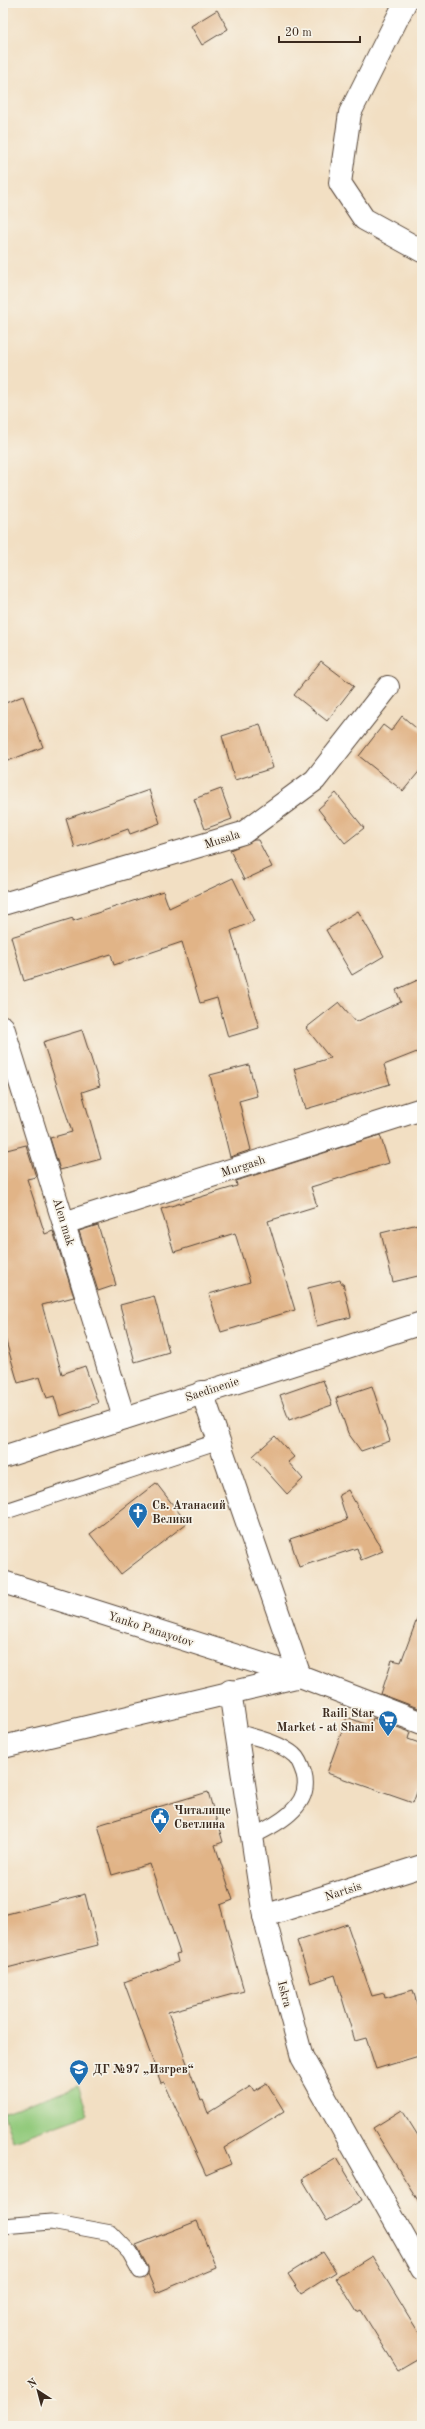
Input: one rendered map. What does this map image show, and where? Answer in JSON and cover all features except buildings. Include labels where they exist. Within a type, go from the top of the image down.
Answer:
[{"type":"street","points":[[405,3],[350,113],[340,183],[364,219],[422,251]]},
{"type":"street","name":"Musala","points":[[3,904],[243,833],[315,780],[388,687]]},
{"type":"street","name":"Alen mak","points":[[3,1027],[6,1049],[64,1223],[124,1418]]},
{"type":"street","name":"Murgash","points":[[64,1223],[422,1109]]},
{"type":"street","name":"Saedinenie","points":[[3,1457],[202,1392],[422,1323]]},
{"type":"street","points":[[3,1747],[230,1691],[300,1676],[202,1392]]},
{"type":"street","name":"Yanko Panayotov","points":[[3,1582],[300,1676],[422,1723]]},
{"type":"street","name":"Iskra","points":[[230,1691],[264,1916],[302,2057],[422,2269]]},
{"type":"street","name":"Nartsis","points":[[264,1916],[422,1866]]},
{"type":"lane","points":[[3,1512],[219,1441]]},
{"type":"lane","points":[[237,1732],[283,1748],[295,1756],[305,1780],[303,1794],[297,1806],[287,1816],[251,1837]]},
{"type":"lane","points":[[3,2226],[51,2222],[112,2233],[130,2253],[140,2271]]},
{"type":"green space","points":[[78,2086],[88,2114],[13,2141],[3,2113]]},
{"type":"place","name":"Св. Атанасий Велики","points":[[138,1529]]},
{"type":"place","name":"Raili Star Market - at Shami","points":[[388,1737]]},
{"type":"place","name":"Читалище Светлина","points":[[160,1834]]},
{"type":"place","name":"ДГ №97 „Изгрев“","points":[[79,2086]]}]
